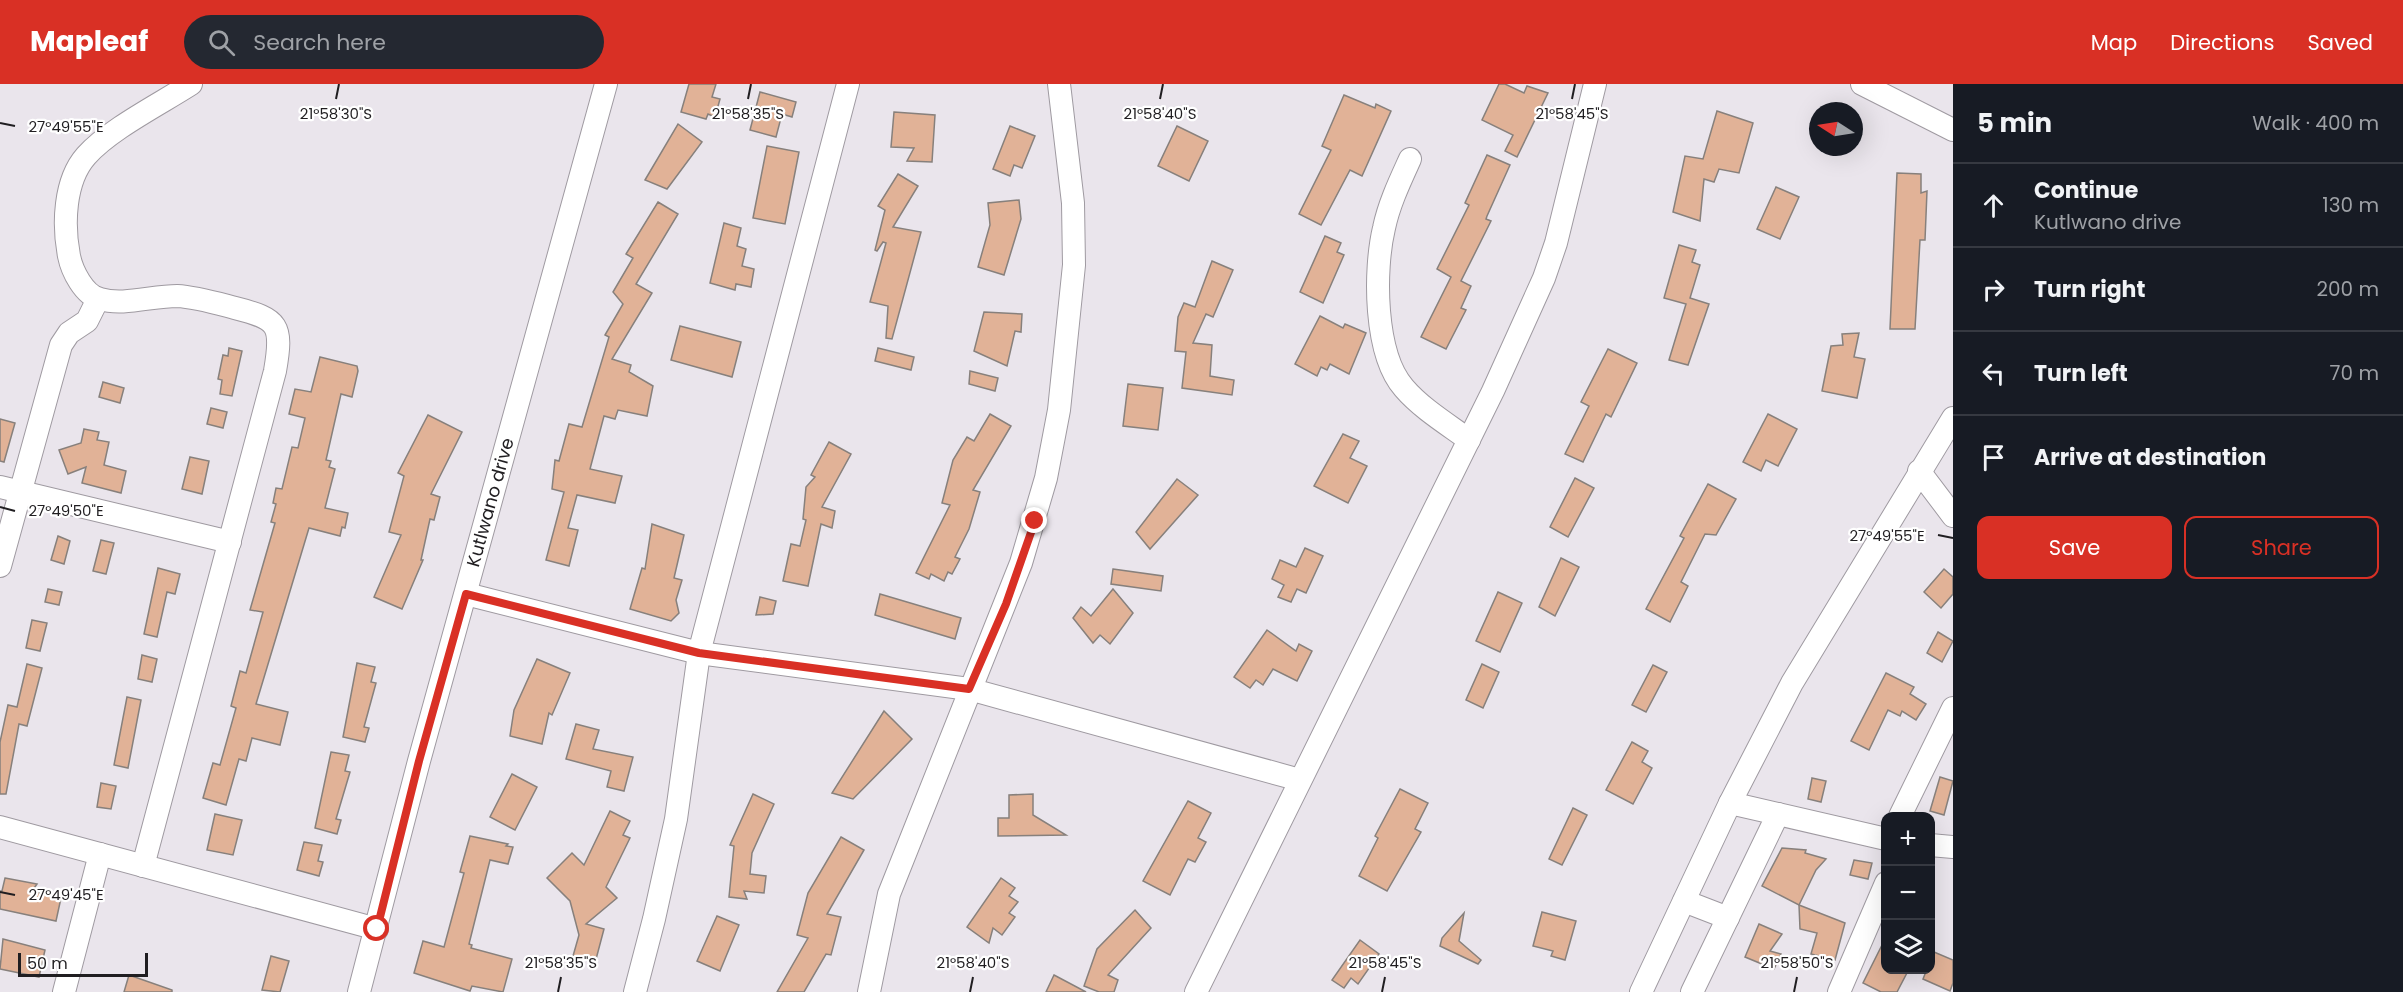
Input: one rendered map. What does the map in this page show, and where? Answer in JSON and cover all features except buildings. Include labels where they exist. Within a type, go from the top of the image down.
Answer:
[{"type":"street","points":[[143,866],[275,370],[279,335],[274,324],[262,315],[194,299],[178,296],[111,301],[98,299],[87,291],[69,258],[65,227],[67,204],[75,173],[86,157],[98,145],[191,84]]},
{"type":"street","name":"Kutlwano drive","points":[[359,992],[419,761],[606,84]]},
{"type":"street","points":[[635,992],[676,819],[699,653],[848,84]]},
{"type":"street","points":[[869,992],[889,894],[969,689],[1006,604],[1028,542],[1046,478],[1059,410],[1074,265],[1073,203],[1059,84]]},
{"type":"street","points":[[1196,992],[1469,440],[1544,279],[1556,243],[1595,84]]},
{"type":"street","points":[[1862,84],[1953,130]]},
{"type":"street","points":[[1410,159],[1384,227],[1379,258],[1383,340],[1392,371],[1403,388],[1469,440]]},
{"type":"street","points":[[0,566],[11,490],[61,345],[69,333],[87,321],[98,299]]},
{"type":"street","points":[[1641,992],[1730,803],[1792,683],[1953,418]]},
{"type":"street","points":[[1919,471],[1953,516]]},
{"type":"street","points":[[11,490],[230,542]]},
{"type":"street","points":[[466,594],[699,653],[969,689],[1300,780]]},
{"type":"street","points":[[1902,812],[1953,708]]},
{"type":"street","points":[[1730,803],[1881,838]]},
{"type":"street","points":[[1692,992],[1778,814]]},
{"type":"street","points":[[0,826],[377,929]]},
{"type":"street","points":[[1935,845],[1953,847]]},
{"type":"street","points":[[64,992],[100,854]]},
{"type":"street","points":[[1839,992],[1881,895]]},
{"type":"street","points":[[1684,901],[1728,918]]},
{"type":"route","points":[[377,929],[419,761],[466,594],[699,653],[969,689],[1006,604],[1035,521]]}]
